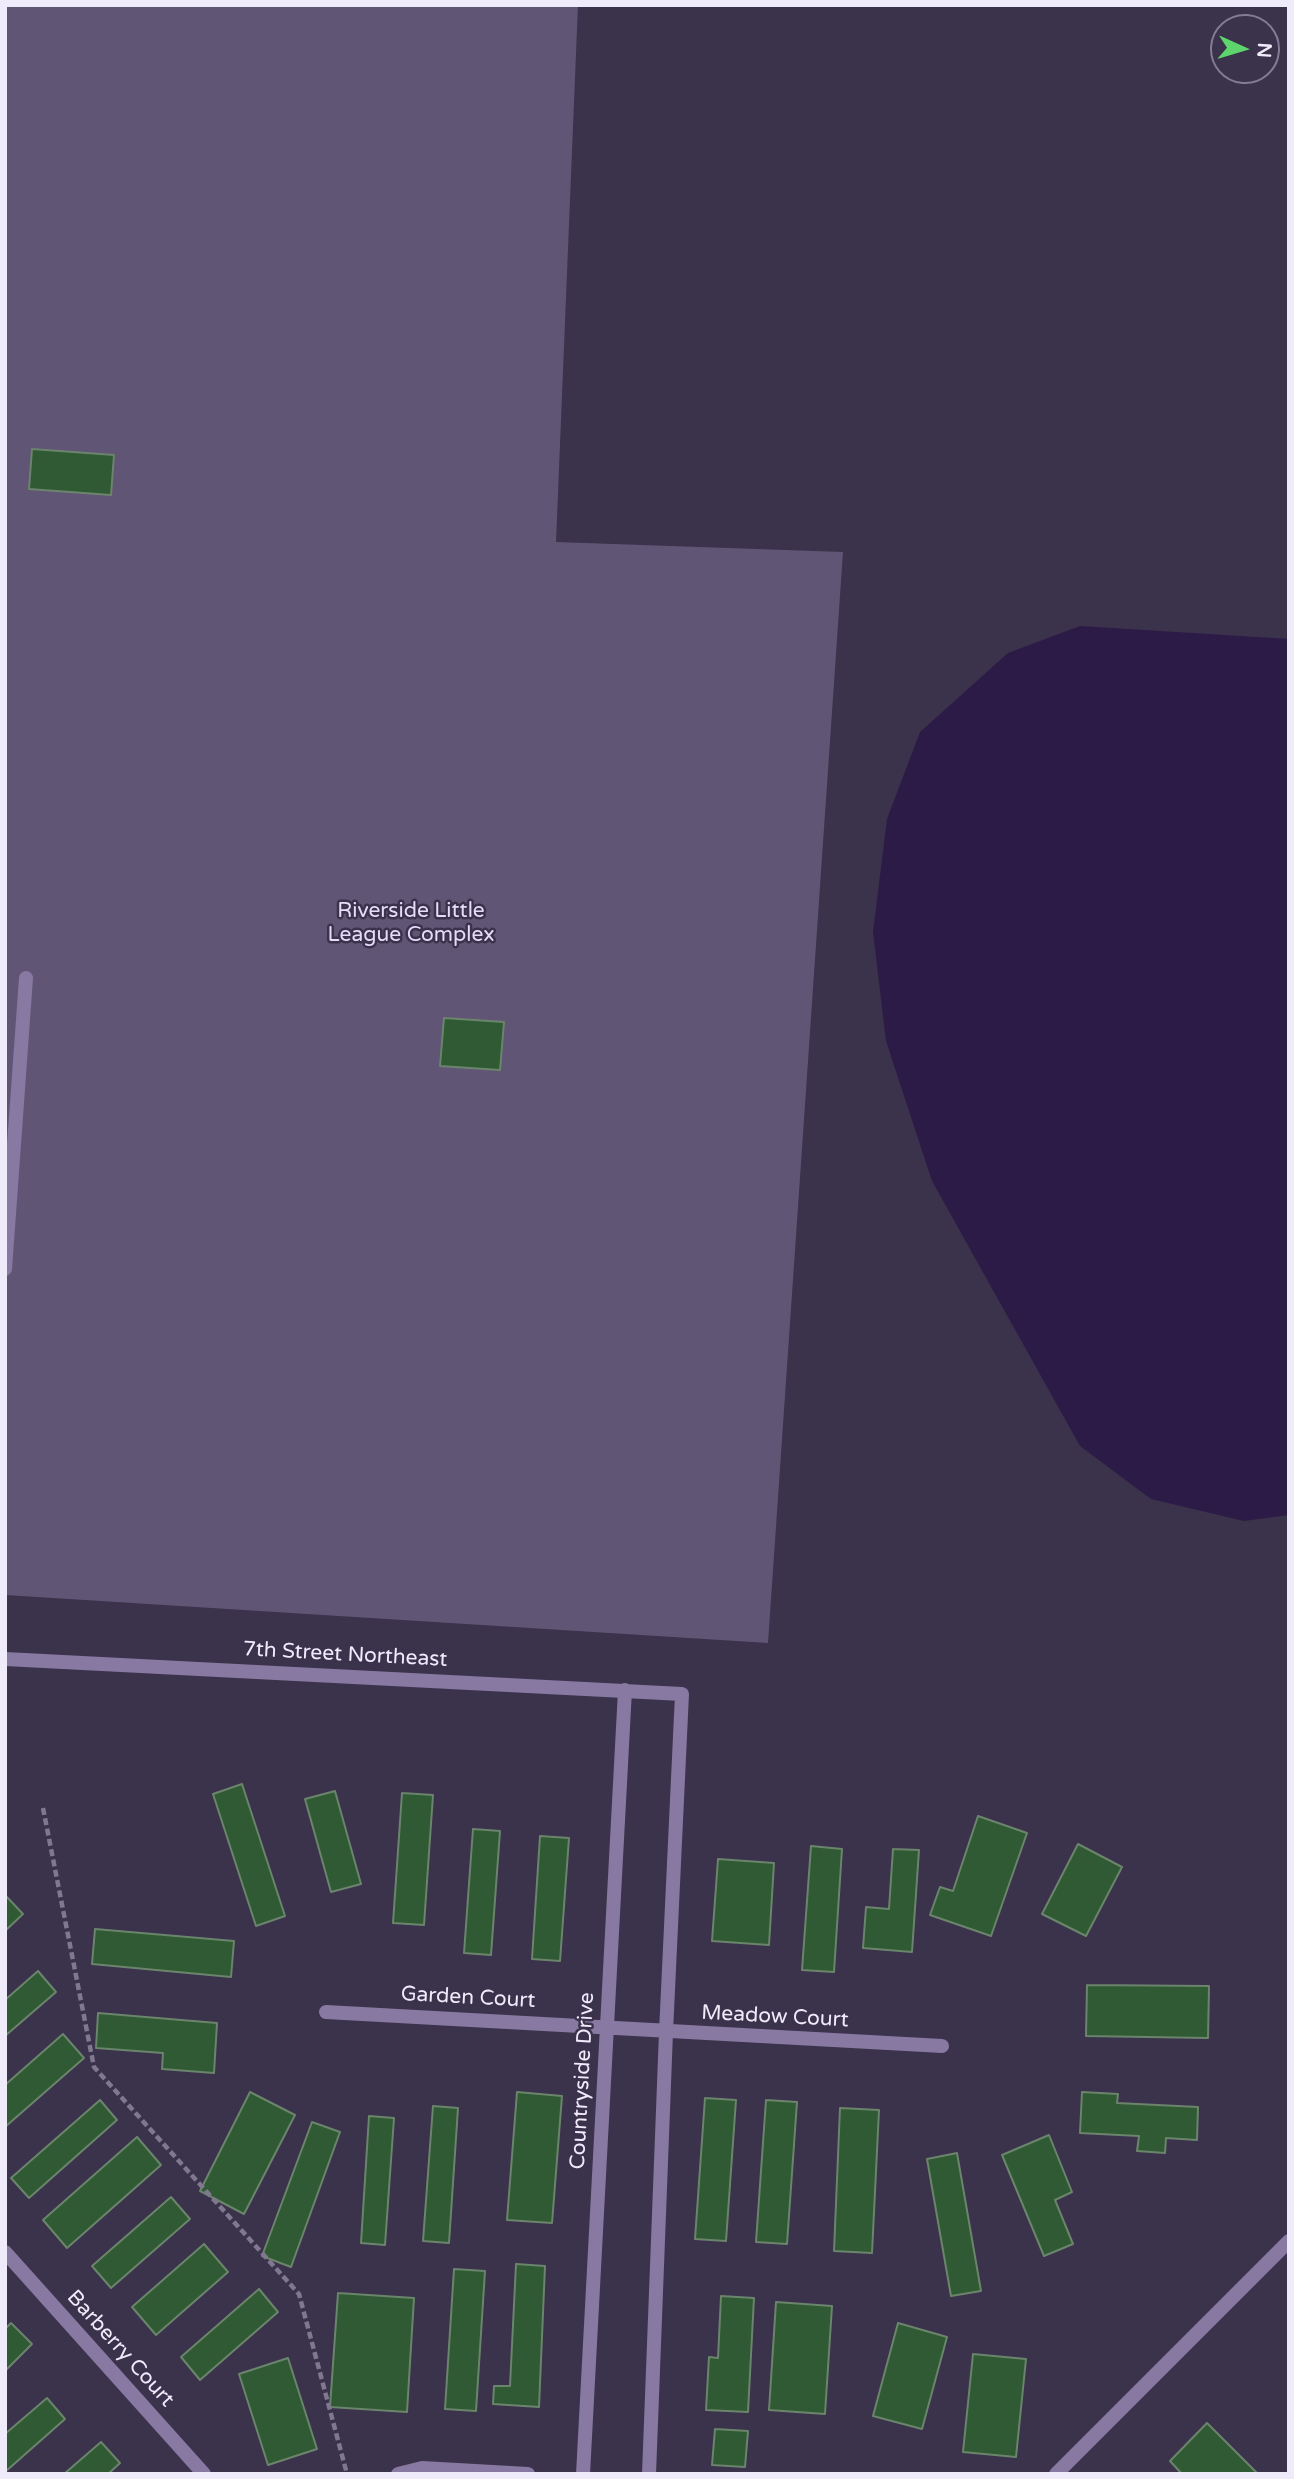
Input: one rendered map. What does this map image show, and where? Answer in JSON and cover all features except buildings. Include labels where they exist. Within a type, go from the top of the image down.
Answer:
[{"type":"street","points":[[5,1269],[26,978]]},
{"type":"street","name":"7th Street Northeast","points":[[5,1659],[682,1694],[666,2032]]},
{"type":"street","name":"Countryside Drive","points":[[583,2474],[625,1690]]},
{"type":"street","name":"Garden Court","points":[[326,2012],[607,2027]]},
{"type":"street","name":"Meadow Court","points":[[607,2027],[942,2046]]},
{"type":"street","points":[[649,2474],[666,2032]]},
{"type":"street","points":[[1056,2474],[1289,2241]]},
{"type":"street","name":"Barberry Court","points":[[5,2252],[204,2474]]},
{"type":"street","points":[[398,2474],[422,2468],[528,2474]]},
{"type":"path","points":[[43,1808],[94,2067],[299,2294],[347,2474]]},
{"type":"green space","name":"Riverside Little League Complex","points":[[5,5],[578,5],[556,542],[843,552],[768,1643],[5,1595]]},
{"type":"shaded area","points":[[1080,626],[1289,639],[1289,1515],[1244,1521],[1151,1499],[1080,1446],[932,1181],[886,1041],[873,932],[887,819],[920,732],[1008,653]]}]
